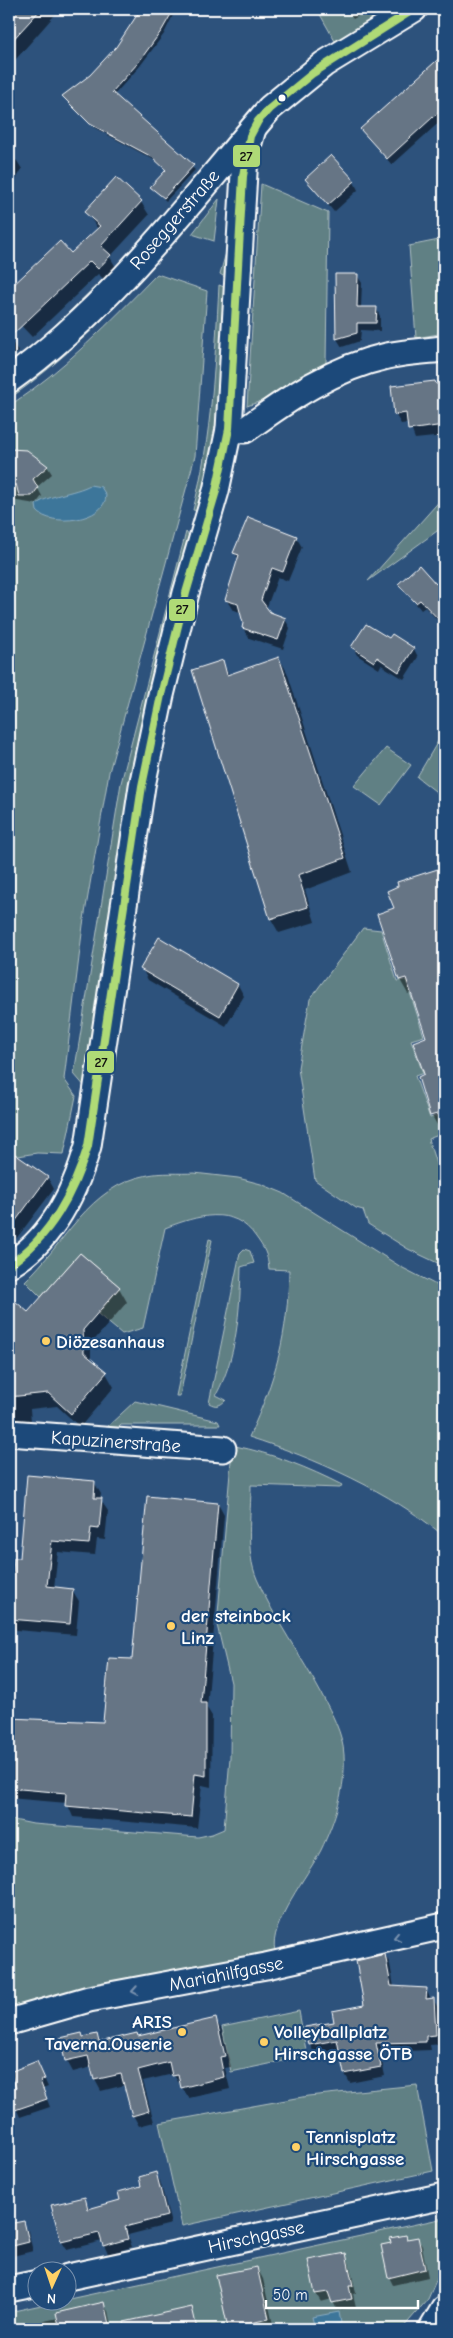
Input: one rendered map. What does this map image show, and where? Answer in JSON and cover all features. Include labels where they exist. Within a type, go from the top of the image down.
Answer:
[{"type":"street","name":"Roseggerstraße","points":[[9,380],[50,349],[111,291],[270,108],[307,76],[335,56],[414,9]]},
{"type":"street","points":[[9,1265],[34,1246],[60,1212],[73,1190],[88,1146],[142,786],[161,695],[186,594],[216,492],[229,429],[245,156],[253,129]]},
{"type":"street","points":[[229,429],[245,430],[308,386],[352,366],[389,356],[444,349]]},
{"type":"street","name":"Kapuzinerstraße","points":[[9,1433],[222,1449]]},
{"type":"street","name":"Mariahilfgasse","points":[[9,2022],[89,1999],[266,1966],[444,1926]]},
{"type":"street","name":"Hirschgasse","points":[[78,2275],[444,2196]]},
{"type":"street","points":[[9,2289],[28,2285]]},
{"type":"street","points":[[432,2329],[444,2309]]},
{"type":"green space","points":[[317,9],[385,9],[356,31],[336,43]]},
{"type":"green space","points":[[261,184],[328,213],[326,363],[273,397],[247,406]]},
{"type":"green space","points":[[219,199],[214,241],[192,234]]},
{"type":"green space","points":[[229,199],[233,199],[229,280],[220,274],[227,249]]},
{"type":"green space","points":[[444,239],[444,333],[416,338],[409,246]]},
{"type":"green space","points":[[151,261],[155,264],[104,318],[68,352],[9,399],[9,392]]},
{"type":"green space","points":[[157,274],[207,291],[195,456],[109,772],[83,925],[64,1079],[76,1096],[64,1154],[37,1153],[18,1156],[9,1150],[9,406],[30,392],[68,361]]},
{"type":"green space","points":[[103,279],[107,282],[43,345],[39,341]]},
{"type":"green space","points":[[219,285],[229,289],[221,393],[214,445],[198,511],[193,510],[209,426]]},
{"type":"green space","points":[[444,496],[444,526],[368,581]]},
{"type":"green space","points":[[186,532],[190,537],[86,1088],[74,1074],[121,783]]},
{"type":"green space","points":[[444,731],[444,798],[417,777]]},
{"type":"green space","points":[[386,748],[411,765],[381,805],[354,786]]},
{"type":"green space","points":[[363,928],[381,930],[397,981],[406,980],[424,1036],[411,1040],[423,1073],[415,1076],[430,1118],[444,1113],[444,1133],[428,1139],[444,1188],[444,1266],[408,1249],[368,1224],[363,1210],[356,1208],[315,1180],[298,1068],[310,999]]},
{"type":"green space","points":[[194,1173],[238,1178],[261,1184],[283,1193],[401,1267],[444,1289],[444,1536],[400,1505],[351,1478],[300,1455],[249,1437],[279,1356],[286,1315],[289,1270],[269,1269],[267,1256],[256,1237],[237,1220],[226,1216],[202,1217],[165,1228],[143,1328],[122,1334],[98,1314],[120,1287],[80,1253],[41,1297],[25,1281],[79,1218],[109,1191],[127,1181],[148,1175]]},
{"type":"green space","points":[[209,1239],[212,1240],[180,1396],[176,1396]]},
{"type":"green space","points":[[244,1249],[250,1251],[254,1263],[241,1267],[240,1300],[233,1349],[229,1365],[216,1395],[226,1400],[220,1405],[214,1405],[209,1403],[240,1253]]},
{"type":"green space","points":[[135,1401],[218,1421],[220,1425],[121,1425],[112,1434],[107,1431],[107,1427]]},
{"type":"green space","points":[[235,1446],[290,1462],[342,1485],[340,1488],[251,1485],[250,1545],[253,1568],[272,1609],[330,1709],[342,1739],[344,1755],[343,1779],[331,1827],[321,1850],[283,1914],[274,1940],[275,1951],[9,2014],[9,1819],[33,1824],[198,1837],[224,1829],[230,1758],[231,1683],[217,1625],[231,1461]]},
{"type":"green space","name":"Volleyballplatz Hirschgasse ÖTB","points":[[299,2011],[307,2056],[231,2072],[222,2027]]},
{"type":"green space","name":"Tennisplatz Hirschgasse","points":[[417,2085],[433,2171],[182,2226],[159,2123],[308,2096]]},
{"type":"green space","points":[[444,2218],[444,2262],[428,2299],[402,2329],[9,2329],[9,2312],[28,2308],[28,2310],[78,2310],[78,2297]]},
{"type":"water","points":[[90,485],[101,487],[106,495],[104,504],[88,516],[65,520],[53,519],[37,511],[36,505],[40,502]]},
{"type":"water","points":[[339,2312],[341,2323],[315,2329],[312,2317]]},
{"type":"building","points":[[9,9],[41,9],[9,44]]},
{"type":"building","points":[[141,9],[174,9],[162,30],[138,63],[112,92],[194,165],[164,198],[150,187],[166,170],[152,157],[90,124],[62,96],[90,75],[116,47]]},
{"type":"building","points":[[444,54],[444,107],[387,159],[360,129]]},
{"type":"building","points":[[331,155],[355,181],[328,205],[305,179]]},
{"type":"building","points":[[116,177],[142,201],[101,246],[111,255],[98,269],[90,261],[9,338],[9,289],[60,241],[71,253],[100,226],[84,212]]},
{"type":"building","points":[[335,274],[358,274],[357,307],[377,307],[376,323],[357,323],[357,333],[336,339]]},
{"type":"building","points":[[435,381],[436,384],[444,383],[444,425],[408,430],[406,413],[394,415],[391,386]]},
{"type":"building","points":[[9,449],[27,450],[48,466],[33,479],[38,488],[32,496],[19,496],[16,484],[9,489]]},
{"type":"building","points":[[248,517],[297,536],[283,572],[272,568],[261,600],[270,612],[286,618],[278,640],[242,628],[243,623],[238,604],[225,600],[239,555],[233,553]]},
{"type":"building","points":[[419,565],[436,584],[444,576],[444,625],[420,600],[416,603],[398,584]]},
{"type":"building","points":[[366,624],[389,638],[392,634],[414,648],[399,672],[377,657],[374,662],[351,647]]},
{"type":"building","points":[[279,657],[345,858],[298,875],[308,907],[270,919],[192,670],[223,660],[227,675]]},
{"type":"building","points":[[444,867],[444,1112],[430,1116],[418,1077],[424,1074],[413,1042],[426,1037],[406,978],[399,980],[377,914],[394,908],[387,891],[398,886],[397,882]]},
{"type":"building","points":[[159,937],[238,984],[220,1016],[140,969]]},
{"type":"building","points":[[9,1150],[48,1177],[9,1230]]},
{"type":"building","name":"Diözesanhaus","points":[[80,1253],[120,1287],[83,1330],[84,1353],[107,1372],[71,1414],[48,1393],[9,1397],[9,1296],[28,1312]]},
{"type":"building","points":[[27,1475],[95,1481],[94,1498],[102,1498],[99,1529],[91,1528],[89,1544],[52,1541],[47,1586],[73,1589],[70,1624],[9,1619],[14,1558],[20,1558]]},
{"type":"building","points":[[147,1496],[218,1503],[201,1703],[206,1703],[206,1776],[195,1774],[191,1817],[65,1806],[66,1793],[9,1788],[9,1718],[103,1722],[109,1658],[132,1659]]},
{"type":"building","points":[[385,1954],[391,1986],[427,1988],[426,1999],[434,1998],[436,2035],[426,2036],[426,2042],[376,2043],[381,2067],[344,2074],[337,2040],[309,2045],[305,2027],[334,2022],[332,2011],[364,2005],[356,1961]]},
{"type":"building","points":[[216,2018],[225,2056],[220,2057],[224,2077],[181,2088],[178,2075],[172,2076],[169,2062],[138,2070],[149,2111],[132,2116],[121,2074],[94,2080],[88,2056],[65,2061],[60,2038],[82,2033],[83,2037],[97,2034],[99,2042],[137,2033],[138,2036]]},
{"type":"building","points":[[37,2061],[45,2079],[40,2081],[47,2099],[15,2110],[9,2091],[16,2088],[10,2072]]},
{"type":"building","points":[[156,2172],[167,2216],[125,2227],[128,2239],[103,2246],[99,2233],[61,2242],[51,2205],[85,2197],[88,2209],[120,2200],[118,2192],[141,2186],[139,2177]]},
{"type":"building","points":[[24,2221],[29,2242],[9,2247],[9,2224]]},
{"type":"building","points":[[406,2235],[407,2239],[418,2237],[425,2269],[388,2278],[381,2245],[391,2243],[390,2238]]},
{"type":"building","points":[[346,2253],[353,2286],[349,2286],[352,2299],[332,2303],[328,2292],[315,2294],[308,2260]]},
{"type":"building","points":[[257,2267],[269,2319],[228,2328],[216,2275]]},
{"type":"building","points":[[104,2302],[110,2329],[60,2329],[56,2313],[78,2310],[78,2308]]},
{"type":"building","points":[[192,2307],[197,2329],[125,2329],[124,2322]]},
{"type":"transit line","name":"27","points":[[9,1265],[37,1241],[59,1213],[75,1181],[88,1146],[142,786],[161,695],[186,593],[216,491],[229,429],[243,176],[250,136],[258,121],[269,109],[313,73],[414,9]]},
{"type":"place","name":"Diözesanhaus","points":[[46,1341]]},
{"type":"place","name":"der steinbock Linz","points":[[171,1626]]},
{"type":"place","name":"ARIS Taverna.Ouserie","points":[[182,2032]]},
{"type":"place","name":"Volleyballplatz Hirschgasse ÖTB","points":[[264,2042]]},
{"type":"place","name":"Tennisplatz Hirschgasse","points":[[296,2147]]}]
